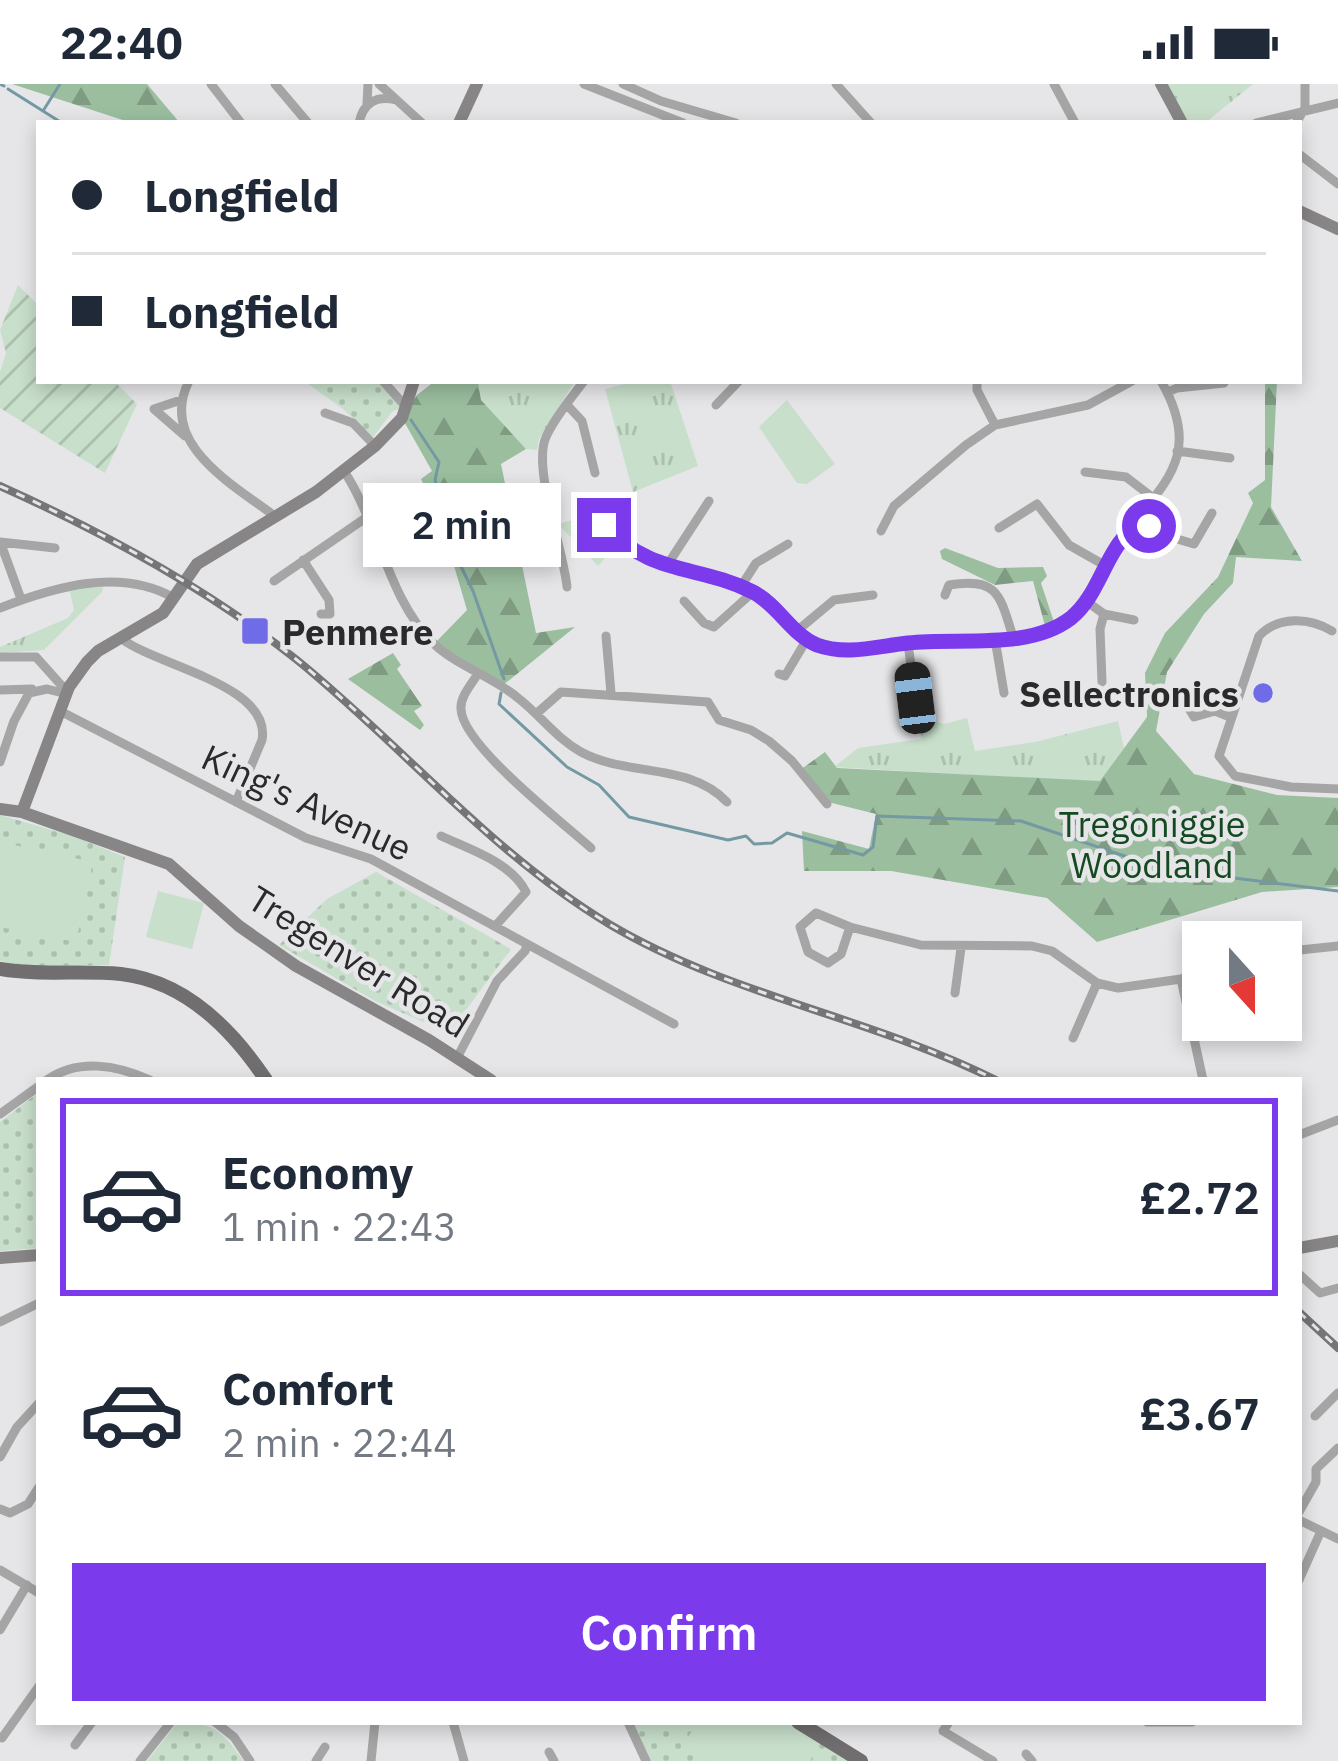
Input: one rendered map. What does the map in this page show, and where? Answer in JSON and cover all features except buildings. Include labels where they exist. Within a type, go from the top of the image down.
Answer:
[{"type":"main road","points":[[0,969],[118,974],[161,984],[208,1014],[264,1077]]},
{"type":"main road","points":[[806,1725],[861,1761]]},
{"type":"street","points":[[211,84],[240,120]]},
{"type":"street","points":[[275,84],[305,120]]},
{"type":"street","points":[[360,120],[368,84]]},
{"type":"street","points":[[379,84],[419,120]]},
{"type":"street","points":[[459,120],[477,84]]},
{"type":"street","points":[[584,84],[675,120]]},
{"type":"street","points":[[623,84],[726,120]]},
{"type":"street","points":[[836,84],[868,120]]},
{"type":"street","points":[[1054,84],[1074,120]]},
{"type":"street","points":[[1161,84],[1180,120]]},
{"type":"street","points":[[1297,120],[1305,108],[1305,84]]},
{"type":"street","points":[[367,104],[376,99],[396,100]]},
{"type":"street","points":[[1266,120],[1338,103]]},
{"type":"street","points":[[1302,156],[1338,184]]},
{"type":"street","points":[[1302,212],[1338,229]]},
{"type":"street","points":[[185,436],[181,400],[188,384]]},
{"type":"street","points":[[386,384],[407,408]]},
{"type":"street","points":[[22,812],[68,690],[98,651],[158,617],[208,556],[276,518],[376,446],[407,408],[413,384]]},
{"type":"street","points":[[567,587],[543,460],[544,439],[582,384]]},
{"type":"street","points":[[716,405],[736,384]]},
{"type":"street","points":[[977,384],[995,425]]},
{"type":"street","points":[[881,531],[894,506],[995,425],[1088,405],[1126,384]]},
{"type":"street","points":[[595,511],[622,545],[666,567],[754,592],[820,646],[868,650],[1048,630],[1070,618],[1086,601],[1117,546],[1172,473],[1176,418],[1163,384]]},
{"type":"street","points":[[1168,392],[1215,384]]},
{"type":"street","points":[[181,400],[154,409],[222,476],[276,518]]},
{"type":"street","points":[[568,406],[582,422],[595,473]]},
{"type":"street","points":[[325,413],[353,423],[376,446]]},
{"type":"street","points":[[1177,451],[1230,458]]},
{"type":"street","points":[[344,471],[416,622],[434,644],[477,675],[502,686],[584,754],[612,765],[699,781],[727,802]]},
{"type":"street","points":[[1085,472],[1126,478],[1156,500]]},
{"type":"street","points":[[666,567],[709,501]]},
{"type":"street","points":[[999,528],[1037,504],[1069,544],[1106,566]]},
{"type":"street","points":[[1140,520],[1157,533],[1193,544],[1212,513]]},
{"type":"street","points":[[274,581],[367,517]]},
{"type":"street","points":[[21,599],[1,543],[55,548]]},
{"type":"street","points":[[740,588],[756,563],[788,544]]},
{"type":"street","points":[[303,560],[329,599],[330,614],[321,614]]},
{"type":"street","points":[[938,572],[947,590],[970,582],[988,585],[1001,597],[1013,637]]},
{"type":"street","points":[[0,608],[72,584],[143,585],[177,592]]},
{"type":"street","points":[[684,601],[714,627],[754,592]]},
{"type":"street","points":[[798,630],[834,600],[873,595]]},
{"type":"street","points":[[1086,601],[1104,614],[1134,620]]},
{"type":"street","points":[[1102,682],[1099,642],[1104,614]]},
{"type":"street","points":[[1332,631],[1317,622],[1284,622],[1268,626],[1258,636],[1219,756],[1229,772],[1261,782],[1338,789]]},
{"type":"street","points":[[606,635],[611,693]]},
{"type":"street","points":[[122,639],[171,666],[224,686],[257,709],[262,717],[262,740],[236,802]]},
{"type":"street","points":[[779,674],[785,676],[807,639]]},
{"type":"street","points":[[995,639],[1004,693]]},
{"type":"street","points":[[908,643],[915,698]]},
{"type":"street","points":[[0,657],[37,657],[68,690]]},
{"type":"street","points":[[477,675],[460,710],[473,741],[591,848]]},
{"type":"street","points":[[0,762],[23,702],[37,689]]},
{"type":"street","points":[[0,690],[68,690]]},
{"type":"street","points":[[536,714],[560,692],[708,702],[717,717],[769,741],[827,804]]},
{"type":"street","points":[[1185,702],[1194,717],[1215,711],[1230,717]]},
{"type":"street","name":"King's Avenue","points":[[62,712],[306,838],[371,859],[674,1024]]},
{"type":"street","name":"Tregenver Road","points":[[0,809],[22,812],[170,864],[278,954],[486,1077]]},
{"type":"street","points":[[441,836],[492,860],[521,882],[526,892],[497,924]]},
{"type":"street","points":[[850,927],[841,954],[828,963],[808,952],[800,927],[816,913],[922,945],[1032,946],[1052,951],[1097,982],[1118,988],[1181,979],[1202,1077]]},
{"type":"street","points":[[458,1058],[497,981],[526,951],[527,944]]},
{"type":"street","points":[[1302,950],[1338,946]]},
{"type":"street","points":[[955,993],[961,948]]},
{"type":"street","points":[[1072,1039],[1097,982]]},
{"type":"street","points":[[51,1077],[61,1070],[101,1066],[140,1077]]},
{"type":"street","points":[[0,1114],[36,1088]]},
{"type":"street","points":[[1302,1134],[1338,1120]]},
{"type":"street","points":[[1302,1247],[1338,1241]]},
{"type":"street","points":[[0,1258],[36,1256]]},
{"type":"street","points":[[1302,1277],[1320,1292],[1338,1288]]},
{"type":"street","points":[[0,1322],[36,1304]]},
{"type":"street","points":[[1315,1416],[1338,1393]]},
{"type":"street","points":[[0,1456],[36,1406]]},
{"type":"street","points":[[1302,1510],[1316,1482],[1316,1468],[1338,1448]]},
{"type":"street","points":[[0,1509],[10,1514],[28,1504],[36,1492]]},
{"type":"street","points":[[1302,1518],[1338,1539]]},
{"type":"street","points":[[1302,1573],[1321,1531]]},
{"type":"street","points":[[0,1570],[36,1591]]},
{"type":"street","points":[[0,1630],[27,1586]]},
{"type":"street","points":[[2,1738],[36,1690]]},
{"type":"street","points":[[75,1745],[90,1725]]},
{"type":"street","points":[[140,1761],[169,1725]]},
{"type":"street","points":[[219,1725],[234,1737],[250,1761]]},
{"type":"street","points":[[371,1761],[374,1725]]},
{"type":"street","points":[[454,1725],[464,1761]]},
{"type":"street","points":[[629,1725],[646,1761]]},
{"type":"street","points":[[946,1726],[993,1761]]},
{"type":"street","points":[[316,1761],[325,1747]]},
{"type":"green space","points":[[12,84],[147,84],[177,120],[123,120]]},
{"type":"green space","points":[[1166,84],[1253,84],[1209,120],[1185,120]]},
{"type":"green space","points":[[18,285],[36,303],[36,384],[117,384],[137,404],[105,473],[0,408],[0,372],[6,353],[0,330]]},
{"type":"green space","points":[[308,384],[381,384],[404,406],[392,412],[373,437]]},
{"type":"green space","points":[[431,384],[478,384],[481,400],[526,449],[501,464],[536,633],[575,627],[502,686],[434,644],[467,610],[442,525],[421,479],[432,471],[402,418]]},
{"type":"green space","points":[[477,384],[573,384],[537,450],[526,449],[481,400]]},
{"type":"green space","points":[[671,384],[698,466],[633,492],[605,389]]},
{"type":"green space","name":"Tregoniggie Woodland","points":[[1265,384],[1277,384],[1271,507],[1302,561],[1236,557],[1233,583],[1204,614],[1167,672],[1156,731],[1194,774],[1277,795],[1338,798],[1338,887],[1262,892],[1097,942],[1047,898],[891,871],[804,871],[802,831],[869,849],[876,814],[828,802],[800,770],[825,752],[837,768],[1100,781],[1147,717],[1145,673],[1165,633],[1218,577],[1253,503],[1248,493],[1265,480]]},
{"type":"green space","points":[[787,400],[835,464],[807,484],[797,483],[759,427]]},
{"type":"green space","points":[[593,514],[617,545],[598,566],[558,524]]},
{"type":"green space","points":[[945,548],[998,568],[1043,567],[1047,576],[1041,583],[1054,622],[1045,626],[1033,581],[995,585],[942,559],[940,551]]},
{"type":"green space","points":[[103,586],[44,650],[0,653],[0,647],[68,618],[74,610],[69,588]]},
{"type":"green space","points":[[393,653],[401,665],[397,669],[422,706],[414,711],[424,725],[420,730],[348,679]]},
{"type":"green space","points":[[919,716],[944,724],[967,718],[975,751],[1118,721],[1124,748],[1100,782],[834,767],[858,748],[921,739]]},
{"type":"green space","points":[[0,815],[125,857],[109,965],[21,966],[0,961]]},
{"type":"green space","points":[[0,842],[93,862],[76,942],[0,927]]},
{"type":"green space","points":[[376,872],[511,949],[449,1033],[375,1001],[279,945],[327,899]]},
{"type":"green space","points":[[158,891],[204,903],[192,949],[146,937]]},
{"type":"green space","points":[[36,1094],[36,1248],[0,1251],[0,1122]]},
{"type":"green space","points":[[176,1725],[203,1725],[217,1731],[244,1761],[147,1761]]},
{"type":"green space","points":[[628,1725],[806,1725],[861,1761],[646,1761]]},
{"type":"green space","points":[[696,1725],[788,1725],[819,1746],[810,1761],[710,1761],[684,1743]]},
{"type":"waterway","points":[[0,84],[4,86]]},
{"type":"waterway","points":[[43,111],[60,84]]},
{"type":"waterway","points":[[8,89],[57,120]]},
{"type":"waterway","points":[[411,420],[439,462],[435,480],[450,528],[449,542],[473,591],[504,679]]},
{"type":"waterway","points":[[501,693],[499,704],[567,767],[599,785],[629,817],[728,840],[746,836],[754,844],[772,843],[787,833],[863,855],[873,847],[877,816],[1021,821],[1163,869],[1338,891]]},
{"type":"railway","points":[[0,486],[154,564],[263,634],[336,693],[525,865],[609,924],[703,970],[899,1039],[989,1077]]},
{"type":"railway","points":[[1302,1315],[1338,1348]]},
{"type":"place","name":"Penmere","points":[[255,631]]},
{"type":"place","name":"Sellectronics","points":[[1263,693]]},
{"type":"route","points":[[604,525],[622,545],[659,565],[754,592],[820,646],[868,650],[1048,630],[1070,618],[1086,601],[1117,546],[1140,520],[1149,526]]}]
